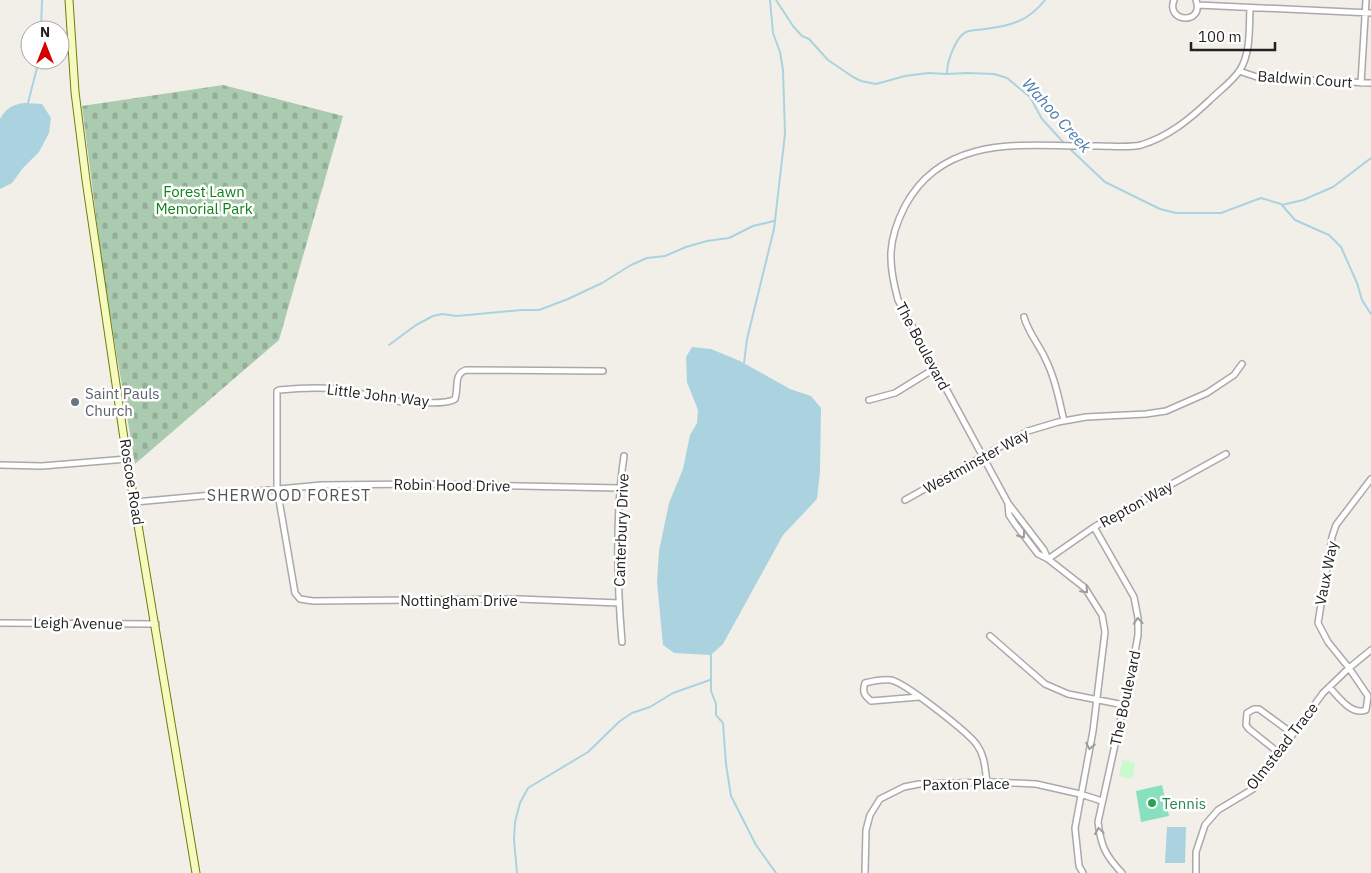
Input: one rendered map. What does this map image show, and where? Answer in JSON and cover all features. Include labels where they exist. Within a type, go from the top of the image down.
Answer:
[{"type":"main road","name":"Roscoe Road","points":[[69,0],[74,92],[86,185],[127,460],[156,624],[196,873]]},
{"type":"street","points":[[1174,0],[1172,5],[1174,12],[1181,18],[1192,17],[1197,12],[1197,2],[1250,8],[1368,13]]},
{"type":"street","points":[[1362,83],[1368,13],[1366,0]]},
{"type":"street","name":"The Boulevard","points":[[1083,873],[1078,858],[1075,828],[1097,700],[1105,632],[1102,614],[1085,588],[1048,559],[1044,550],[1008,503],[898,300],[892,279],[890,253],[896,224],[912,193],[932,172],[967,152],[999,146],[1139,145],[1161,138],[1194,116],[1239,71],[1248,50],[1250,8]]},
{"type":"street","name":"Baldwin Court","points":[[1239,71],[1260,78],[1371,83]]},
{"type":"street","points":[[1024,317],[1028,330],[1045,357],[1056,383],[1064,421]]},
{"type":"street","name":"Westminster Way","points":[[905,500],[1028,430],[1086,417],[1166,411],[1201,397],[1234,375],[1242,364]]},
{"type":"street","points":[[869,400],[894,394],[934,369]]},
{"type":"street","name":"Little John Way","points":[[276,488],[277,391],[279,390],[335,389],[357,391],[380,399],[410,402],[448,402],[455,399],[458,375],[466,370],[603,371]]},
{"type":"street","name":"Repton Way","points":[[1048,559],[1094,527],[1226,454]]},
{"type":"street","name":"Canterbury Drive","points":[[622,642],[619,603],[619,488],[624,456]]},
{"type":"street","points":[[0,465],[42,466],[127,460]]},
{"type":"street","name":"Vaux Way","points":[[1329,687],[1350,708],[1359,712],[1366,710],[1368,696],[1319,628],[1319,612],[1332,537],[1336,525],[1371,479]]},
{"type":"street","name":"Robin Hood Drive","points":[[135,502],[322,485],[409,484],[619,488]]},
{"type":"street","name":"Nottingham Drive","points":[[276,488],[295,593],[300,599],[314,601],[519,599],[619,603]]},
{"type":"street","name":"The Boulevard","points":[[1094,527],[1134,597],[1138,618],[1138,635],[1098,822],[1100,839],[1108,858],[1122,873]]},
{"type":"street","name":"Leigh Avenue","points":[[0,622],[156,624]]},
{"type":"street","points":[[990,636],[1045,684],[1068,694],[1124,705]]},
{"type":"street","name":"Olmstead Trace","points":[[1196,873],[1196,852],[1205,825],[1218,810],[1253,789],[1323,692],[1348,668],[1371,650]]},
{"type":"street","points":[[919,697],[871,701],[865,696],[863,690],[865,683],[876,680],[892,680],[898,682],[919,697],[965,732],[977,744],[983,756],[987,782]]},
{"type":"street","points":[[1279,753],[1246,725],[1247,713],[1254,709],[1259,709],[1293,734]]},
{"type":"street","name":"Paxton Place","points":[[866,873],[866,830],[870,814],[880,799],[904,787],[919,784],[987,782],[1036,784],[1102,801]]},
{"type":"green space","name":"Forest Lawn Memorial Park","points":[[223,85],[343,116],[279,340],[135,464],[104,278],[82,106]]},
{"type":"green space","points":[[1123,760],[1135,763],[1132,779],[1119,776]]},
{"type":"green space","name":"Tennis","points":[[1162,785],[1169,816],[1141,822],[1136,791]]},
{"type":"water","points":[[24,103],[42,104],[51,118],[49,133],[39,152],[23,168],[12,183],[0,189],[0,119],[10,108]]},
{"type":"water","points":[[692,347],[711,349],[740,361],[790,389],[811,396],[821,408],[820,472],[817,499],[783,535],[723,644],[711,655],[674,653],[663,645],[657,582],[659,551],[669,503],[683,469],[690,435],[697,423],[698,410],[687,382],[686,357]]},
{"type":"water","points":[[1167,827],[1186,827],[1185,863],[1165,863]]},
{"type":"waterway","points":[[41,20],[42,0]]},
{"type":"waterway","points":[[744,363],[747,339],[774,229],[785,134],[783,70],[780,52],[773,33],[770,0]]},
{"type":"waterway","name":"Wahoo Creek","points":[[776,0],[802,36],[809,39],[828,60],[861,81],[876,84],[905,76],[928,73],[994,74],[1007,78],[1030,97],[1042,119],[1064,143]]},
{"type":"waterway","points":[[947,73],[952,51],[958,39],[966,32],[1003,26],[1026,18],[1045,0]]},
{"type":"waterway","points":[[28,103],[36,70]]},
{"type":"waterway","name":"Wahoo Creek","points":[[1068,147],[1105,182],[1160,209],[1176,213],[1221,213],[1261,198],[1281,204],[1295,220],[1329,235],[1341,247],[1357,283],[1362,300],[1371,314]]},
{"type":"waterway","points":[[1282,205],[1303,200],[1333,187],[1371,158]]},
{"type":"waterway","points":[[389,345],[416,325],[433,316],[539,310],[602,283],[631,265],[647,258],[665,256],[707,241],[729,238],[753,226],[774,221]]},
{"type":"waterway","points":[[711,655],[711,691],[716,704],[716,715],[723,723],[731,796],[756,845],[776,873]]},
{"type":"waterway","points":[[517,873],[514,840],[515,822],[520,803],[528,788],[588,752],[620,721],[632,713],[650,707],[673,693],[710,680]]},
{"type":"place","name":"Saint Pauls Church","points":[[75,402]]},
{"type":"place","name":"Tennis","points":[[1152,803]]},
{"type":"district","name":"SHERWOOD FOREST","points":[[289,495]]}]
